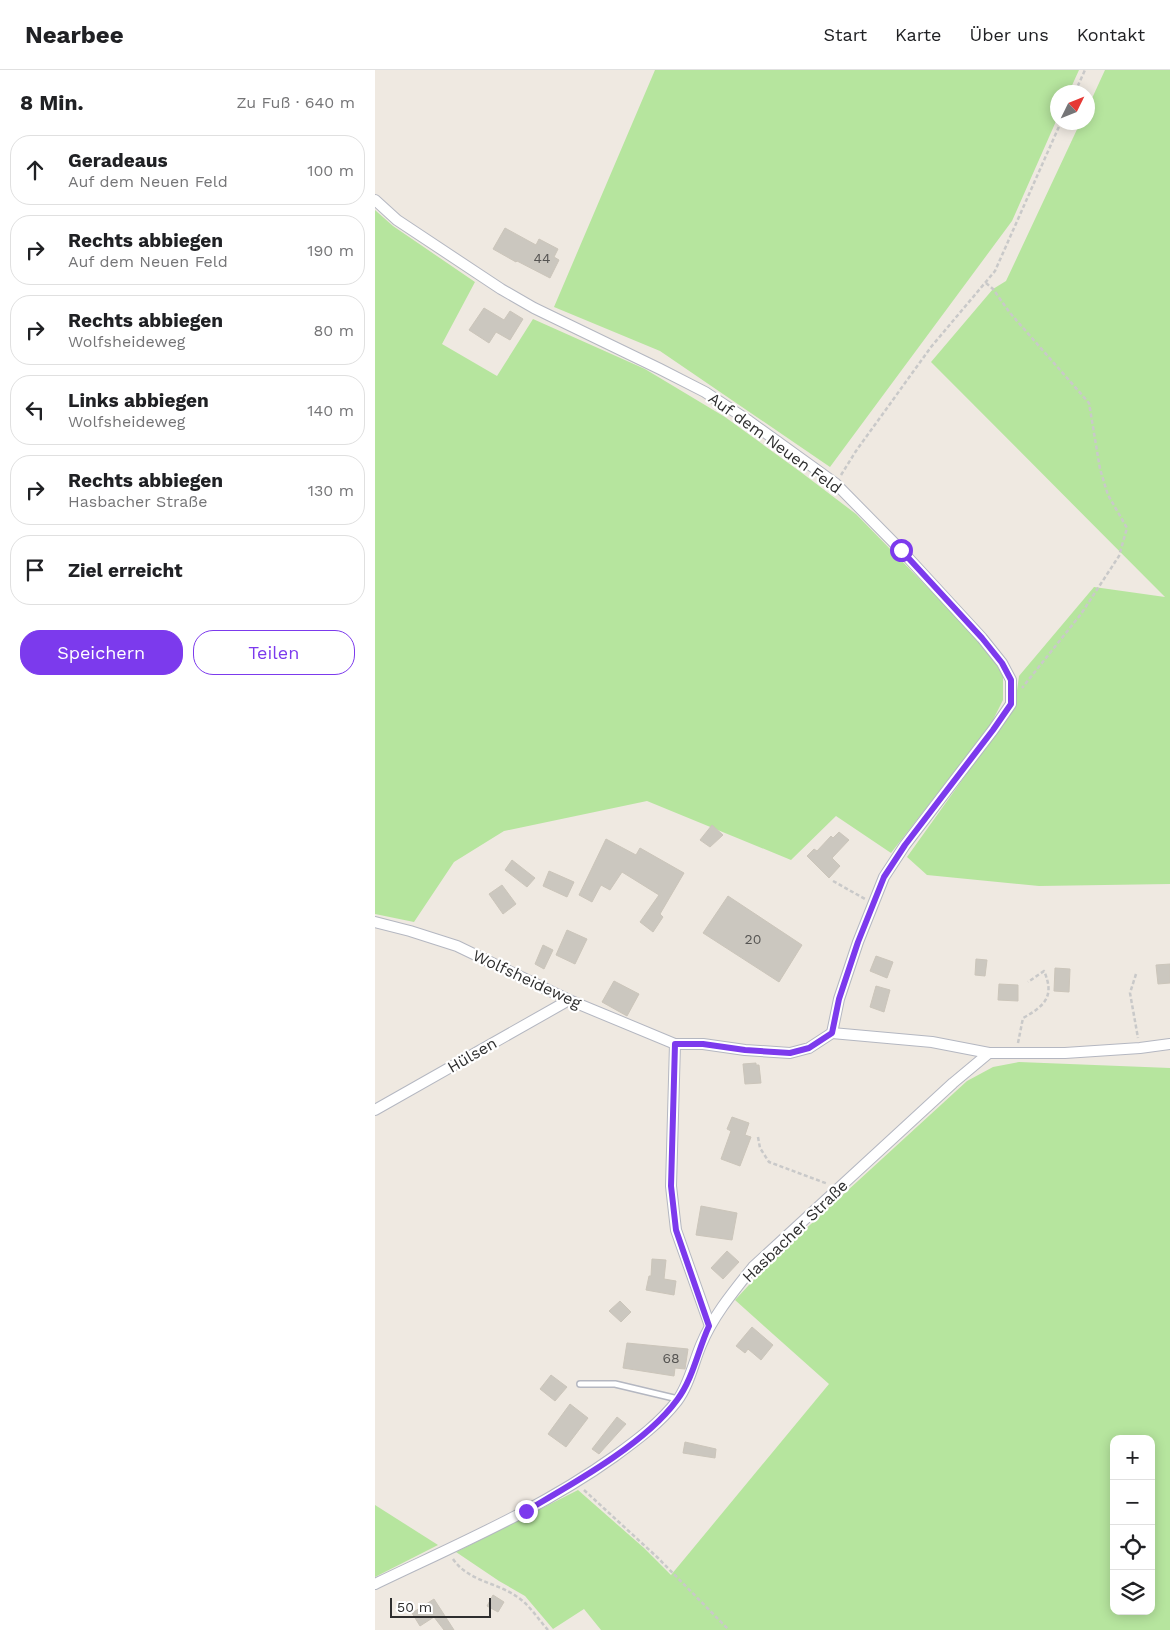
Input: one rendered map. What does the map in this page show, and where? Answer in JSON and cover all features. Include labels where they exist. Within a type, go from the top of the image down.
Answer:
[{"type":"street","name":"Auf dem Neuen Feld","points":[[375,200],[397,220],[501,289],[541,312],[660,368],[705,392],[835,483],[901,550],[982,638],[1002,663],[1011,680],[1011,704]]},
{"type":"street","points":[[1011,704],[905,845],[884,877],[839,999],[832,1033],[931,1042],[989,1053],[1065,1053],[1170,1044]]},
{"type":"street","name":"Wolfsheideweg","points":[[375,922],[457,946],[569,1000],[675,1044],[703,1044],[745,1050],[790,1053],[809,1048],[832,1033]]},
{"type":"street","name":"Hülsen","points":[[375,1110],[569,1000]]},
{"type":"street","points":[[675,1044],[671,1186],[676,1230],[709,1326]]},
{"type":"street","name":"Hasbacher Straße","points":[[375,1584],[526,1511],[575,1483],[649,1430],[678,1399],[709,1326],[753,1267],[953,1083],[989,1053]]},
{"type":"lane","points":[[581,1384],[615,1384],[678,1399]]},
{"type":"path","points":[[1078,85],[1085,70]]},
{"type":"path","points":[[835,483],[931,347],[995,271],[1057,130]]},
{"type":"path","points":[[985,283],[993,289],[1010,313],[1089,403],[1100,469],[1107,495],[1127,528],[1119,556],[1081,614],[1011,704]]},
{"type":"path","points":[[833,881],[873,904]]},
{"type":"path","points":[[1017,1052],[1023,1018],[1036,1011],[1045,1003],[1050,984],[1044,971],[1028,982]]},
{"type":"path","points":[[1136,974],[1131,993],[1140,1048]]},
{"type":"path","points":[[758,1136],[760,1148],[769,1162],[839,1188]]},
{"type":"path","points":[[575,1483],[657,1557],[729,1630]]},
{"type":"path","points":[[447,1550],[459,1567],[471,1576],[515,1595],[523,1601],[548,1630]]},
{"type":"green space","points":[[655,70],[1079,70],[1072,85],[1050,85],[1050,130],[1052,130],[1012,221],[830,467],[660,351],[554,307]]},
{"type":"green space","points":[[1105,70],[1170,70],[1170,884],[1039,886],[927,875],[907,857],[1008,716],[1016,698],[1019,676],[1094,587],[1165,597],[931,362],[993,289],[1006,281],[1077,130],[1095,130],[1095,92]]},
{"type":"green space","points":[[375,210],[393,226],[475,282],[442,344],[497,376],[533,319],[645,369],[725,417],[856,514],[974,635],[994,660],[1003,676],[1003,700],[990,726],[891,853],[836,816],[791,860],[647,801],[504,831],[454,862],[414,922],[375,914]]},
{"type":"green space","points":[[1019,1062],[1170,1068],[1170,1630],[601,1630],[584,1609],[553,1629],[525,1596],[456,1552],[578,1490],[644,1548],[671,1575],[829,1384],[735,1300],[775,1257],[967,1081],[993,1067]]},
{"type":"green space","points":[[375,1505],[438,1545],[375,1577]]},
{"type":"building","points":[[505,228],[536,245],[539,239],[558,249],[554,257],[559,260],[550,278],[493,249]]},
{"type":"building","points":[[484,308],[504,320],[510,311],[523,319],[510,340],[496,332],[489,343],[469,330]]},
{"type":"building","points":[[712,825],[723,835],[710,847],[700,840]]},
{"type":"building","points":[[839,832],[849,840],[832,858],[840,866],[829,878],[807,856],[814,849],[817,851],[831,836],[833,838]]},
{"type":"building","points":[[606,839],[636,855],[640,848],[684,873],[660,914],[663,917],[653,932],[640,922],[659,895],[622,872],[610,890],[601,885],[592,902],[579,895]]},
{"type":"building","points":[[512,860],[535,878],[527,887],[505,870]]},
{"type":"building","points":[[549,871],[574,882],[567,897],[543,886]]},
{"type":"building","points":[[502,885],[516,904],[503,914],[489,894]]},
{"type":"building","points":[[728,896],[802,945],[779,982],[703,933]]},
{"type":"building","points":[[567,930],[587,939],[575,964],[556,955]]},
{"type":"building","points":[[543,945],[553,950],[544,969],[535,964]]},
{"type":"building","points":[[876,956],[893,962],[887,978],[870,971]]},
{"type":"building","points":[[976,959],[987,960],[985,976],[975,975]]},
{"type":"building","points":[[1170,964],[1170,983],[1158,984],[1156,965]]},
{"type":"building","points":[[1055,968],[1070,969],[1069,992],[1054,991]]},
{"type":"building","points":[[614,981],[639,994],[627,1016],[602,1002]]},
{"type":"building","points":[[999,984],[1018,985],[1018,1001],[998,1000]]},
{"type":"building","points":[[876,986],[890,990],[884,1012],[870,1007]]},
{"type":"building","points":[[756,1063],[756,1065],[759,1065],[761,1083],[745,1084],[743,1064]]},
{"type":"building","points":[[732,1117],[749,1123],[745,1135],[751,1137],[740,1166],[721,1159],[731,1131],[727,1129]]},
{"type":"building","points":[[701,1206],[737,1213],[732,1240],[696,1235]]},
{"type":"building","points":[[727,1251],[739,1262],[723,1279],[711,1268]]},
{"type":"building","points":[[652,1259],[666,1260],[664,1279],[676,1281],[674,1295],[646,1290],[649,1276],[651,1276]]},
{"type":"building","points":[[620,1301],[631,1312],[621,1322],[609,1311]]},
{"type":"building","points":[[752,1327],[773,1345],[761,1360],[748,1349],[745,1353],[736,1346]]},
{"type":"building","points":[[627,1343],[688,1349],[685,1369],[675,1368],[674,1376],[623,1368]]},
{"type":"building","points":[[551,1375],[567,1387],[555,1401],[540,1389]]},
{"type":"building","points":[[570,1404],[588,1418],[566,1447],[548,1434]]},
{"type":"building","points":[[617,1417],[626,1424],[599,1454],[592,1449]]},
{"type":"building","points":[[685,1442],[716,1449],[715,1458],[683,1453]]},
{"type":"building","points":[[493,1595],[504,1602],[498,1612],[487,1606]]},
{"type":"building","points":[[434,1599],[454,1630],[444,1630],[434,1617],[420,1626],[412,1613]]},
{"type":"route","points":[[526,1511],[575,1483],[629,1446],[666,1413],[685,1387],[709,1326],[676,1230],[671,1186],[675,1044],[703,1044],[745,1050],[790,1053],[809,1048],[832,1033],[839,999],[858,942],[884,877],[905,845],[1011,704],[1011,680],[1002,663],[982,638],[901,550]]}]
